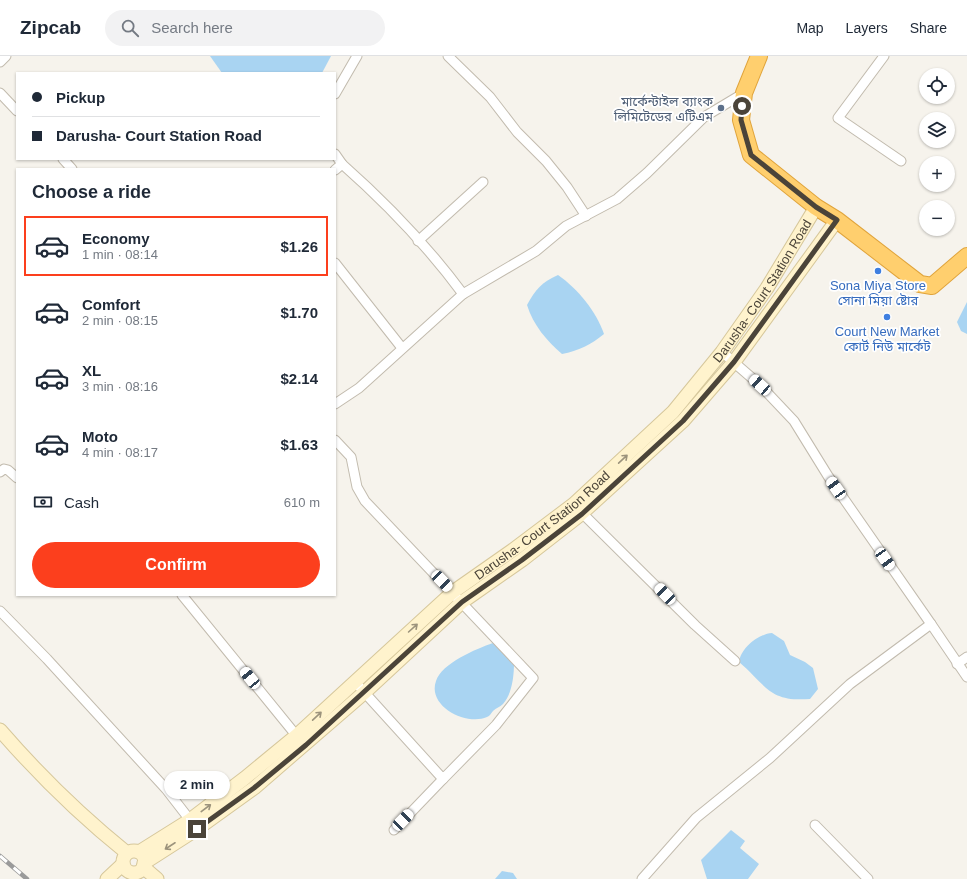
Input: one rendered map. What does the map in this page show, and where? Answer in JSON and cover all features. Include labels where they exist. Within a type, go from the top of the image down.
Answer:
[{"type":"highway","points":[[759,56],[744,93],[741,120],[751,155],[816,207],[837,220],[920,284],[932,286],[967,256]]},
{"type":"street","points":[[0,62],[6,56]]},
{"type":"street","points":[[336,92],[357,56]]},
{"type":"street","points":[[448,56],[490,97],[517,132],[546,162],[567,187],[586,216]]},
{"type":"street","points":[[884,56],[838,118],[901,161]]},
{"type":"street","points":[[336,403],[359,388],[463,294],[536,251],[566,226],[617,199],[647,173],[704,117],[744,93]]},
{"type":"street","points":[[0,94],[16,110]]},
{"type":"street","points":[[63,160],[71,168]]},
{"type":"street","points":[[338,167],[358,178],[440,264],[463,294]]},
{"type":"street","points":[[418,241],[483,182]]},
{"type":"street","name":"Darusha- Court Station Road","points":[[133,864],[245,778],[296,736],[453,592],[513,550],[578,509],[673,412],[722,352],[767,288],[816,207]]},
{"type":"street","name":"Darusha- Court Station Road","points":[[107,879],[197,829],[254,788],[306,745],[462,602],[522,560],[578,509],[683,421],[734,362],[837,220]]},
{"type":"street","points":[[336,264],[402,348]]},
{"type":"street","points":[[722,352],[760,385],[794,421],[828,476],[967,677]]},
{"type":"street","points":[[336,441],[351,457],[357,487],[365,501],[453,592],[498,643],[533,678],[496,725],[394,830]]},
{"type":"street","points":[[0,472],[4,469],[8,470],[16,477]]},
{"type":"street","points":[[578,509],[695,625],[735,661]]},
{"type":"street","points":[[183,596],[200,614],[296,736],[306,745]]},
{"type":"street","points":[[0,611],[47,659],[166,789],[190,820]]},
{"type":"street","points":[[642,879],[696,818],[770,758],[850,684],[931,624]]},
{"type":"street","points":[[957,664],[967,657]]},
{"type":"street","points":[[355,682],[443,779]]},
{"type":"street","points":[[0,730],[28,763],[133,864],[157,879]]},
{"type":"street","points":[[815,825],[868,879]]},
{"type":"water","points":[[210,56],[331,56],[323,72],[221,72]]},
{"type":"water","points":[[558,275],[586,301],[601,325],[604,334],[584,347],[562,354],[541,332],[527,305],[540,287]]},
{"type":"water","points":[[967,302],[967,334],[961,331],[957,322]]},
{"type":"water","points":[[772,633],[784,641],[790,655],[805,662],[813,668],[818,689],[810,699],[786,698],[777,695],[763,685],[739,662],[743,652],[751,643],[761,636]]},
{"type":"water","points":[[493,643],[514,663],[512,685],[506,700],[488,717],[469,719],[450,712],[437,698],[435,690],[436,681],[439,674],[460,658]]},
{"type":"water","points":[[731,830],[745,841],[740,848],[759,864],[748,879],[707,879],[701,860]]},
{"type":"water","points":[[502,871],[513,873],[517,879],[495,879]]},
{"type":"railway","points":[[0,856],[27,879]]},
{"type":"place","name":"মার্কেন্টাইল ব্যাংক লিমিটেডের এটিএম","points":[[721,108]]},
{"type":"place","name":"Sona Miya Store সোনা মিয়া ষ্টোর","points":[[878,271]]},
{"type":"place","name":"Court New Market কোর্ট নিউ মার্কেট","points":[[887,317]]},
{"type":"route","points":[[197,829],[254,788],[306,745],[462,602],[522,560],[582,514],[683,421],[734,362],[837,220],[816,207],[751,155],[741,120],[742,106]]}]
